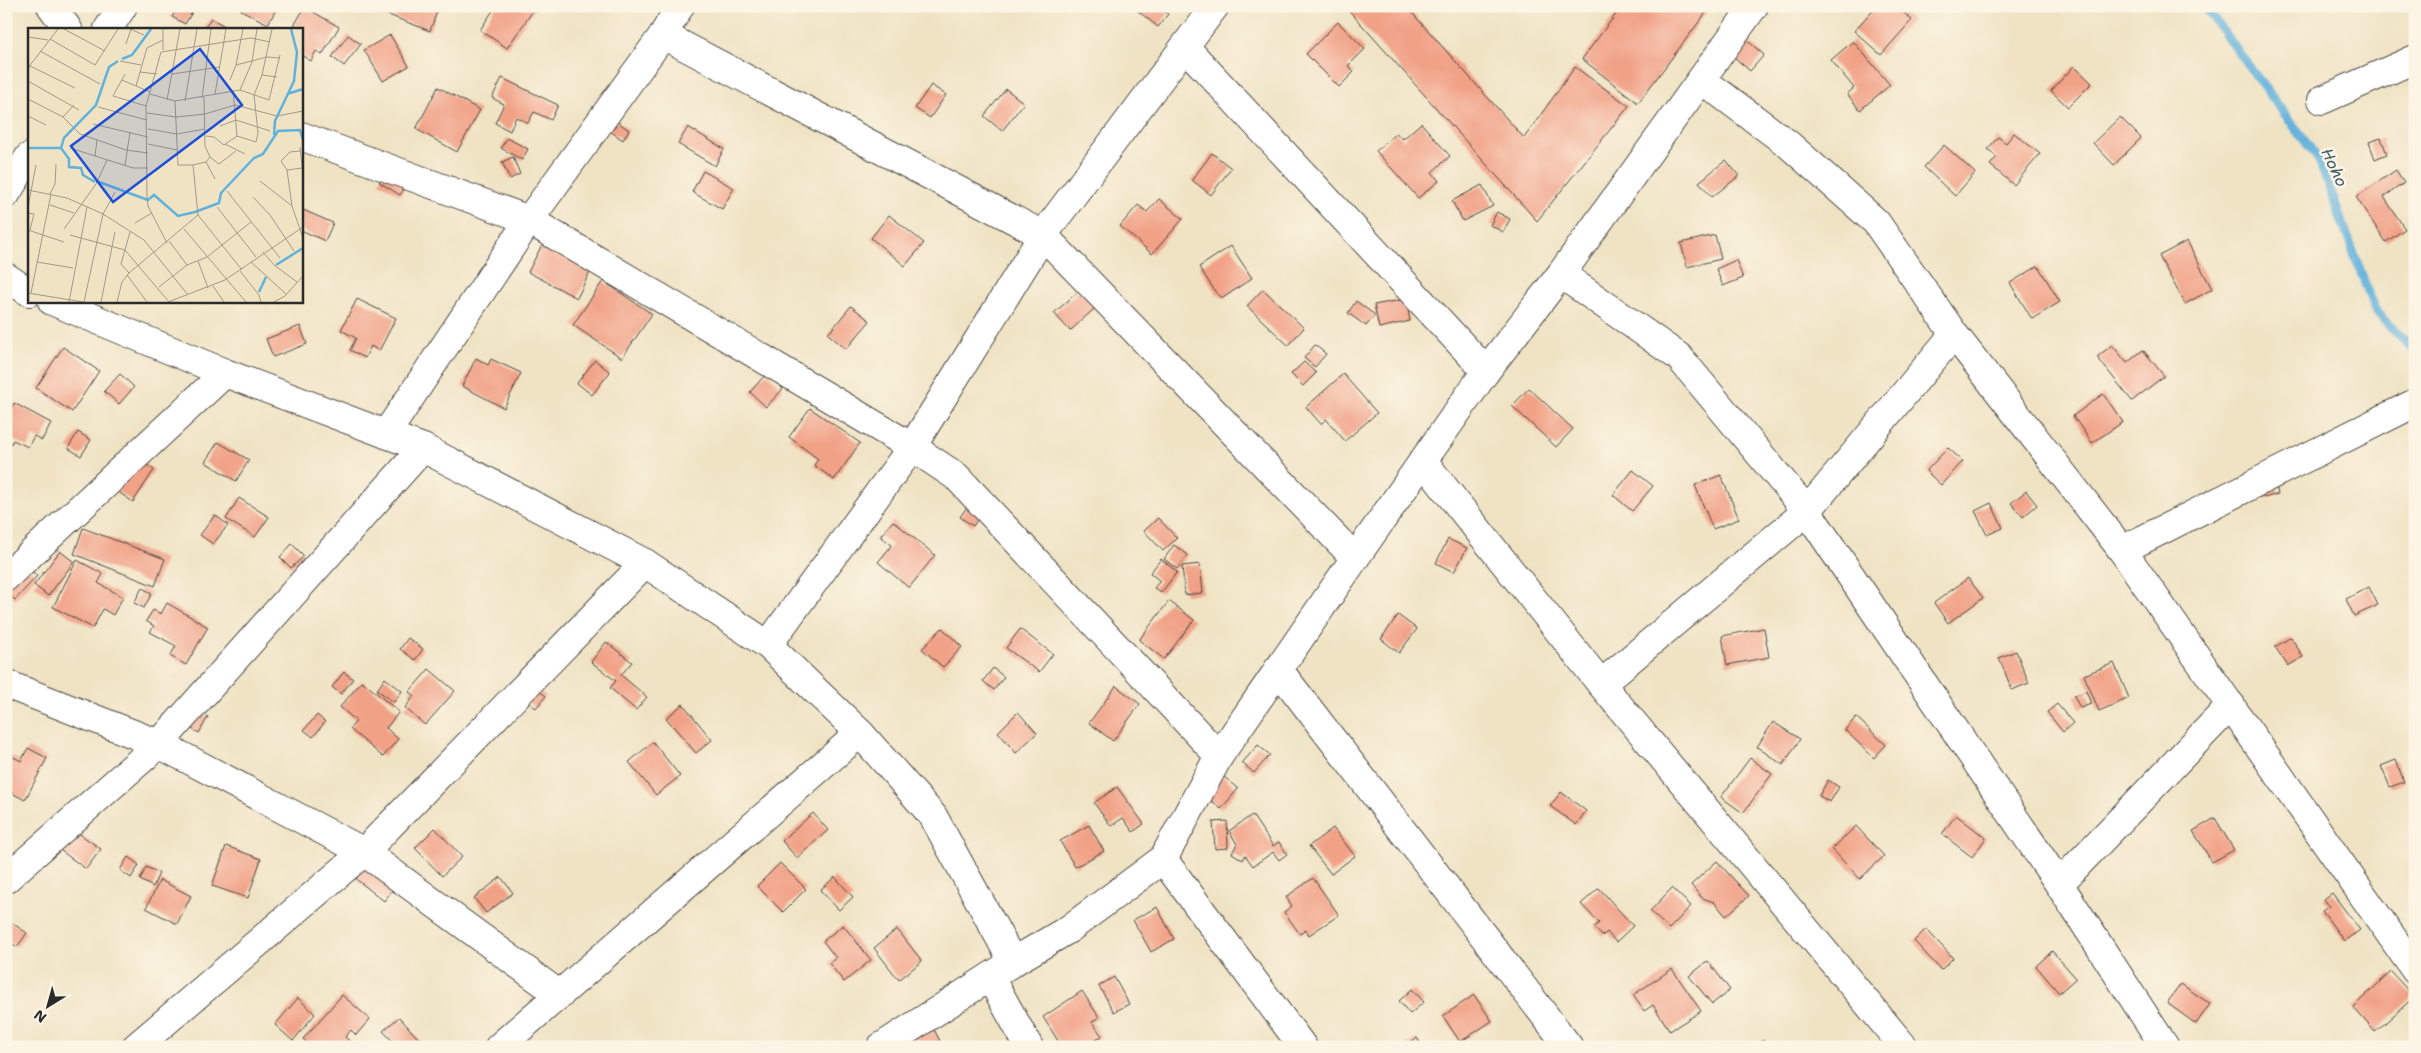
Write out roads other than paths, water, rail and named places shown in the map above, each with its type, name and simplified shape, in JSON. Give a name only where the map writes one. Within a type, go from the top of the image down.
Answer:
[{"type":"street","points":[[51,6],[67,28]]},
{"type":"street","points":[[109,28],[123,6]]},
{"type":"street","points":[[386,434],[529,220],[663,34],[680,6]]},
{"type":"street","points":[[768,645],[912,448],[1043,235],[1216,6]]},
{"type":"street","points":[[881,1047],[1013,962],[1069,929],[1163,859],[1219,756],[1355,558],[1486,371],[1561,274],[1754,6]]},
{"type":"street","points":[[663,34],[1043,235],[1355,558]]},
{"type":"street","points":[[1186,48],[1486,371]]},
{"type":"street","points":[[2322,100],[2415,59]]},
{"type":"street","points":[[1702,80],[1788,144],[1876,222],[1954,334],[2122,550],[2415,970]]},
{"type":"street","points":[[302,136],[529,220],[912,448],[957,477],[1219,756]]},
{"type":"street","points":[[6,194],[28,159]]},
{"type":"street","points":[[1561,274],[1679,357],[1807,511],[2059,884],[2165,1047]]},
{"type":"street","points":[[6,277],[28,291]]},
{"type":"street","points":[[54,302],[224,372],[423,448],[645,564],[768,645],[860,732],[933,816],[1013,962]]},
{"type":"street","points":[[1601,684],[1807,511],[1954,334]]},
{"type":"street","points":[[6,577],[224,372]]},
{"type":"street","points":[[2122,550],[2415,403]]},
{"type":"street","points":[[6,880],[159,744],[423,448]]},
{"type":"street","points":[[1423,461],[1601,684],[1904,1047]]},
{"type":"street","points":[[136,1047],[364,852],[645,564]]},
{"type":"street","points":[[1278,670],[1569,1047]]},
{"type":"street","points":[[6,684],[159,744],[364,852],[560,995]]},
{"type":"street","points":[[2059,884],[2231,705]]},
{"type":"street","points":[[499,1047],[860,732]]},
{"type":"street","points":[[1163,859],[1302,1047]]},
{"type":"street","points":[[990,977],[1029,1047]]},
{"type":"waterway","name":"Hoho","points":[[2204,6],[2319,160],[2375,310],[2415,351]]}]
